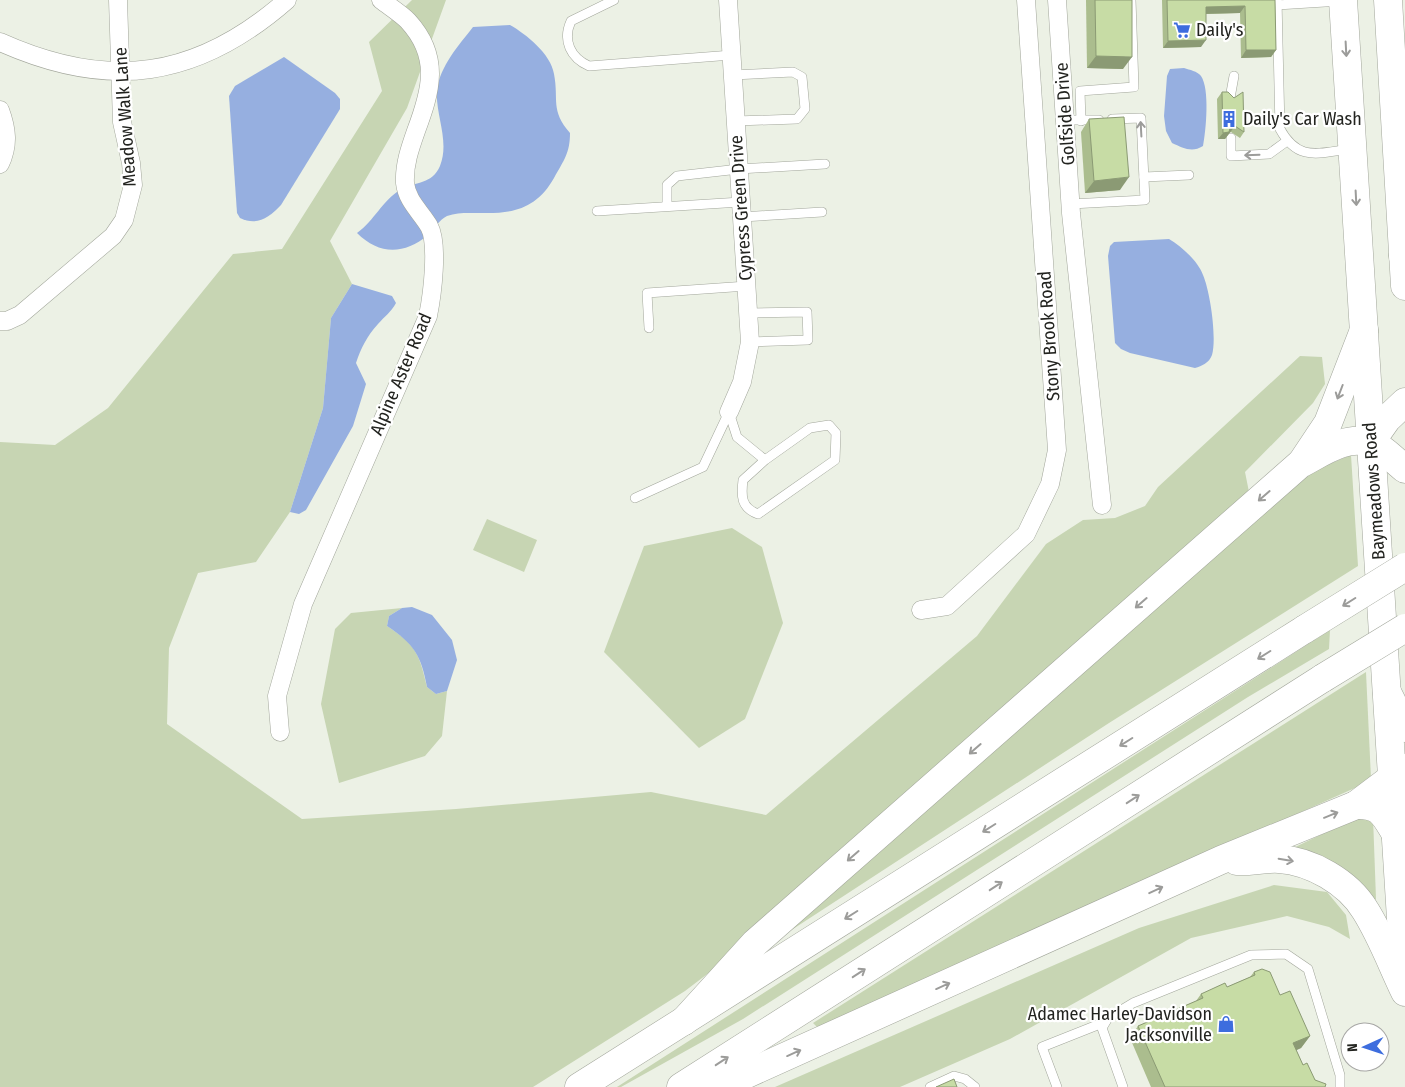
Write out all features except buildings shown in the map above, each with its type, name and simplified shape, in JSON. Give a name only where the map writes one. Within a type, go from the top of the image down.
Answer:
[{"type":"main road","points":[[1388,0],[1394,37],[1405,286]]},
{"type":"main road","name":"Baymeadows Road","points":[[1344,1],[1370,443],[1387,692],[1399,774],[1396,834],[1405,982]]},
{"type":"main road","points":[[684,1020],[755,943],[1300,464],[1328,423],[1364,330]]},
{"type":"main road","points":[[1370,443],[1388,419],[1405,402]]},
{"type":"main road","points":[[1300,464],[1342,443],[1370,443],[1405,469]]},
{"type":"main road","points":[[579,1087],[1405,567]]},
{"type":"main road","points":[[681,1087],[1405,628]]},
{"type":"main road","points":[[1387,692],[1405,728]]},
{"type":"main road","points":[[718,1087],[1220,860],[1356,805],[1399,774]]},
{"type":"main road","points":[[1356,805],[1369,805],[1382,811],[1396,834]]},
{"type":"main road","points":[[1220,860],[1252,862],[1278,859],[1292,861],[1315,868],[1335,880],[1365,909],[1405,992]]},
{"type":"street","name":"Meadow Walk Lane","points":[[0,321],[7,321],[20,316],[113,236],[124,220],[133,185],[131,163],[122,122],[118,0]]},
{"type":"street","points":[[1,46],[79,68],[120,73],[161,69],[208,53],[247,32],[286,0]]},
{"type":"street","name":"Alpine Aster Road","points":[[280,732],[277,696],[303,604],[428,316],[433,292],[433,249],[430,227],[414,207],[406,186],[404,168],[425,109],[432,75],[425,48],[408,21],[381,0]]},
{"type":"street","name":"Cypress Green Drive","points":[[728,0],[750,342],[742,382],[729,412]]},
{"type":"street","name":"Stony Brook Road","points":[[921,610],[947,606],[1026,534],[1050,484],[1057,450],[1026,0]]},
{"type":"street","name":"Golfside Drive","points":[[1057,0],[1072,91],[1074,120],[1071,204],[1102,505]]},
{"type":"street","points":[[0,110],[6,125],[7,140],[0,164]]},
{"type":"lane","points":[[614,0],[571,21],[568,29],[569,50],[579,62],[589,66],[732,55]]},
{"type":"lane","points":[[1072,91],[1134,87],[1131,0]]},
{"type":"lane","points":[[1344,1],[1277,2],[1280,129],[1286,142],[1305,154],[1352,149]]},
{"type":"lane","points":[[733,75],[793,72],[802,78],[805,109],[797,119],[736,121]]},
{"type":"lane","points":[[1230,98],[1234,76]]},
{"type":"lane","points":[[1071,204],[1145,200],[1141,118],[1074,120]]},
{"type":"lane","points":[[1231,138],[1231,156],[1269,154],[1286,142]]},
{"type":"lane","points":[[667,206],[667,185],[677,176],[739,169],[825,164]]},
{"type":"lane","points":[[1144,177],[1189,175]]},
{"type":"lane","points":[[597,211],[667,206],[822,212]]},
{"type":"lane","points":[[649,328],[647,292],[747,286]]},
{"type":"lane","points":[[749,313],[807,312],[808,340],[750,342]]},
{"type":"lane","points":[[729,412],[737,437],[765,460]]},
{"type":"lane","points":[[635,498],[703,467],[729,412]]},
{"type":"lane","points":[[829,425],[836,433],[835,460],[758,514],[748,510],[741,498],[743,480],[765,460],[810,428],[829,425]]},
{"type":"lane","points":[[1123,1087],[1102,1028],[1108,1018],[1133,1003],[1251,955],[1286,954],[1308,969],[1340,1076],[1340,1087]]},
{"type":"lane","points":[[1057,1087],[1042,1048],[1106,1022]]},
{"type":"lane","points":[[930,1087],[954,1076],[965,1079],[975,1087]]},
{"type":"green space","points":[[412,0],[446,0],[407,108],[330,241],[352,284],[331,318],[323,408],[290,512],[256,562],[198,573],[169,648],[167,724],[302,819],[456,809],[651,792],[766,815],[977,636],[1046,544],[1083,520],[1115,518],[1145,506],[1158,487],[1300,356],[1322,357],[1325,384],[1313,403],[1245,472],[1249,492],[744,946],[685,991],[533,1087],[0,1087],[0,442],[55,445],[108,408],[233,254],[282,249],[382,91],[369,42]]},
{"type":"green space","points":[[1351,455],[1358,566],[1109,723],[744,961],[1301,476]]},
{"type":"green space","points":[[487,519],[537,540],[524,572],[473,550]]},
{"type":"green space","points":[[732,528],[762,547],[783,623],[745,719],[699,748],[604,652],[644,546]]},
{"type":"green space","points":[[402,608],[389,616],[387,626],[404,639],[415,651],[427,687],[436,694],[447,691],[442,736],[425,756],[339,783],[321,704],[335,629],[351,613]]},
{"type":"green space","points":[[1330,630],[1329,649],[1248,697],[743,1019],[621,1087],[617,1087]]},
{"type":"green space","points":[[1366,672],[1371,779],[1366,783],[818,1028],[813,1023]]},
{"type":"green space","points":[[1362,815],[1373,817],[1376,899],[1370,903],[1289,850]]},
{"type":"green space","points":[[1274,885],[1327,892],[1346,915],[1350,939],[1329,927],[1287,916],[1191,938],[1010,1039],[900,1087],[775,1087],[1139,928]]},
{"type":"water","points":[[510,25],[537,45],[552,67],[557,111],[570,133],[566,156],[554,178],[540,196],[524,207],[504,212],[459,213],[447,216],[419,242],[401,249],[383,249],[365,240],[357,233],[393,195],[406,187],[428,180],[437,172],[440,166],[443,157],[443,137],[437,90],[442,73],[451,56],[473,27]]},
{"type":"water","points":[[284,57],[335,93],[340,99],[340,109],[281,205],[267,217],[257,221],[246,220],[240,218],[237,213],[229,96],[235,86]]},
{"type":"water","points":[[1184,68],[1201,76],[1206,90],[1206,121],[1203,146],[1195,149],[1184,148],[1172,143],[1166,131],[1164,116],[1167,76],[1170,69]]},
{"type":"water","points":[[1169,239],[1193,259],[1201,270],[1206,282],[1214,338],[1212,355],[1207,362],[1195,368],[1130,353],[1121,349],[1115,343],[1108,256],[1110,246],[1114,242]]},
{"type":"water","points":[[352,284],[392,296],[396,303],[374,329],[362,347],[356,363],[366,384],[353,426],[306,510],[299,514],[290,512],[323,408],[331,318]]},
{"type":"water","points":[[412,607],[432,615],[452,640],[457,660],[447,691],[436,694],[427,687],[422,666],[415,651],[404,639],[387,626],[389,616],[402,608]]},
{"type":"place","name":"Daily's","points":[[1182,30]]},
{"type":"place","name":"Daily's Car Wash","points":[[1229,119]]},
{"type":"place","name":"Adamec Harley-Davidson Jacksonville","points":[[1226,1024]]}]
